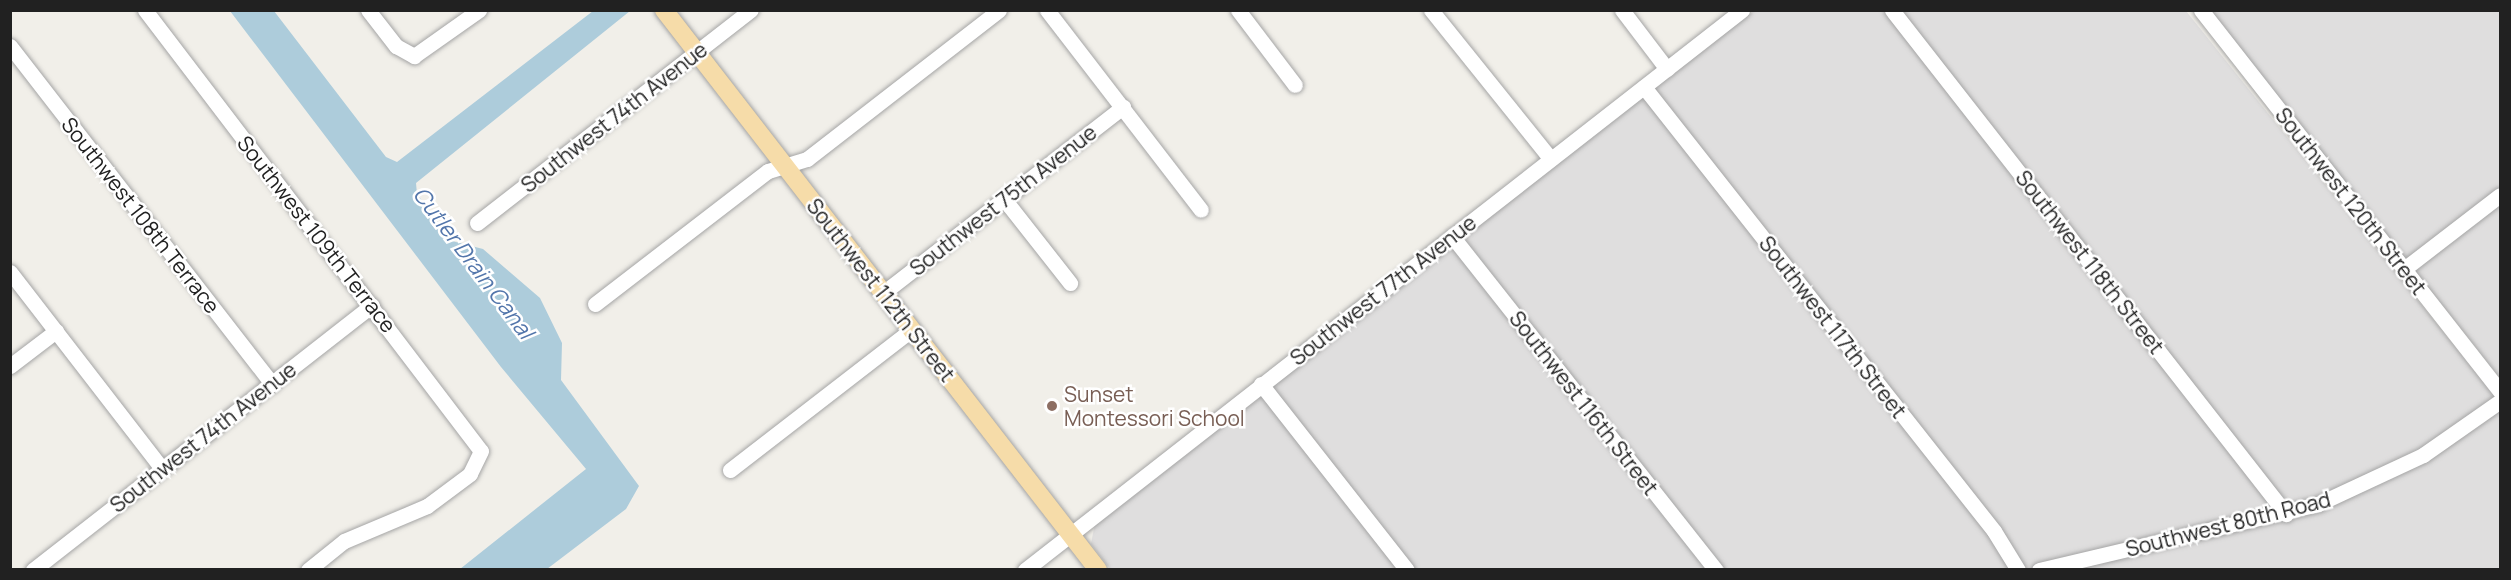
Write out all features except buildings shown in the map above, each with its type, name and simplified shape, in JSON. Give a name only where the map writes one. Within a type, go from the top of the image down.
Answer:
[{"type":"main road","name":"Southwest 112th Street","points":[[664,10],[1098,570]]},
{"type":"street","name":"Southwest 109th Terrace","points":[[145,10],[473,436],[480,461],[427,506],[344,541],[308,570]]},
{"type":"street","points":[[368,10],[408,54],[426,51],[479,10]]},
{"type":"street","name":"Southwest 74th Avenue","points":[[477,223],[752,10]]},
{"type":"street","points":[[595,304],[768,171],[807,159],[999,10]]},
{"type":"street","points":[[1047,10],[1201,210]]},
{"type":"street","points":[[1238,10],[1295,85]]},
{"type":"street","points":[[1431,10],[1551,159]]},
{"type":"street","points":[[1622,10],[1667,69]]},
{"type":"street","name":"Southwest 77th Avenue","points":[[1025,570],[1742,10]]},
{"type":"street","name":"Southwest 118th Street","points":[[1892,10],[2286,514]]},
{"type":"street","name":"Southwest 120th Street","points":[[2201,10],[2500,391]]},
{"type":"street","name":"Southwest 108th Terrace","points":[[10,46],[272,384]]},
{"type":"street","name":"Southwest 117th Street","points":[[1644,87],[1994,531],[2018,570]]},
{"type":"street","name":"Southwest 75th Avenue","points":[[883,293],[1122,107]]},
{"type":"street","points":[[2404,269],[2500,195]]},
{"type":"street","points":[[1005,199],[1070,283]]},
{"type":"street","name":"Southwest 116th Street","points":[[1452,236],[1716,570]]},
{"type":"street","points":[[10,272],[162,469]]},
{"type":"street","name":"Southwest 74th Avenue","points":[[33,570],[372,305]]},
{"type":"street","points":[[730,470],[911,330]]},
{"type":"street","points":[[10,366],[56,331]]},
{"type":"street","points":[[1261,384],[1407,570]]},
{"type":"street","name":"Southwest 80th Road","points":[[2039,570],[2286,514],[2392,472],[2500,401]]},
{"type":"shaded area","points":[[1754,11],[2186,11],[2500,403],[2500,569],[1111,570],[1091,544],[1095,523]]},
{"type":"shaded area","points":[[2209,11],[2500,11],[2500,378]]},
{"type":"water","name":"Cutler Drain Canal","points":[[230,11],[274,11],[386,157],[397,162],[593,11],[630,11],[416,183],[417,194],[452,241],[483,249],[540,298],[562,343],[561,380],[639,486],[626,509],[547,569],[460,569],[586,469],[501,367]]},
{"type":"place","name":"Sunset Montessori School","points":[[1052,406]]}]
